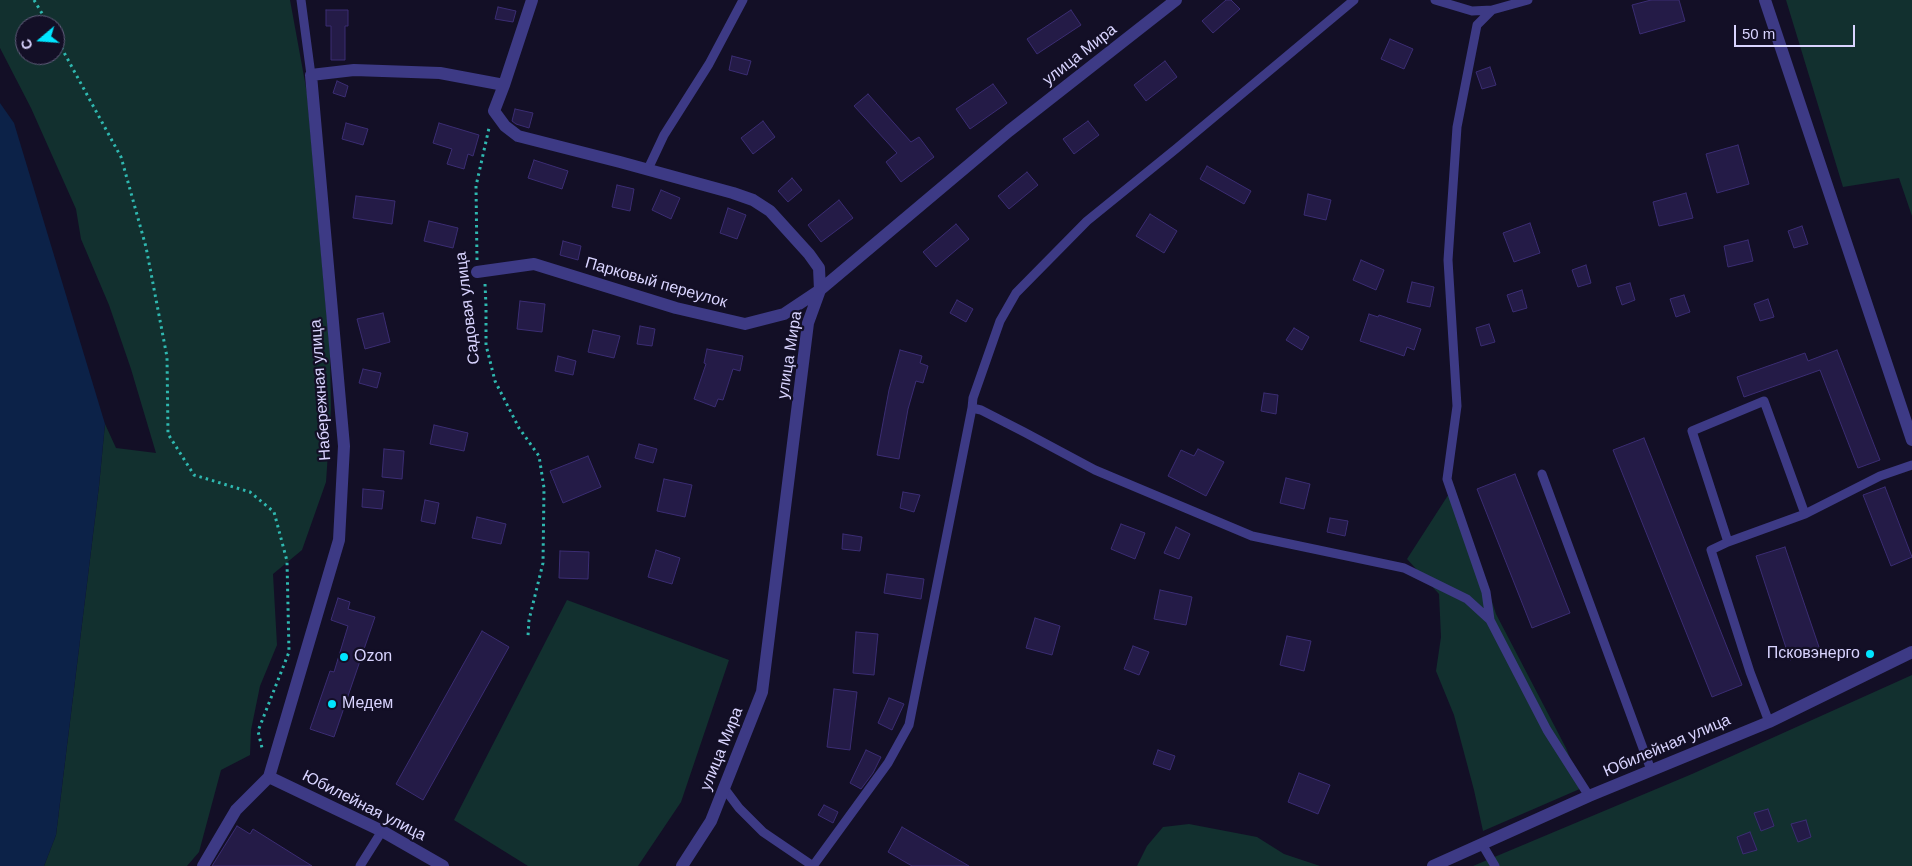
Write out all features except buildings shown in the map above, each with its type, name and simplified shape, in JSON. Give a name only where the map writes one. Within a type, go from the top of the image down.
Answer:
[{"type":"street","points":[[532,0],[494,110],[505,126],[518,136],[648,169],[753,200],[770,211],[809,254],[819,268],[820,290]]},
{"type":"street","name":"улица Мира","points":[[682,866],[711,821],[762,692],[808,322],[820,290],[1009,131],[1176,0]]},
{"type":"street","points":[[1765,0],[1912,440]]},
{"type":"street","points":[[311,75],[354,70],[440,73],[504,85]]},
{"type":"street","name":"Набережная улица","points":[[203,866],[236,810],[270,777],[339,540],[344,446],[311,75]]},
{"type":"street","name":"Парковый переулок","points":[[478,272],[534,264],[676,308],[745,324],[784,314],[820,290]]},
{"type":"street","name":"Юбилейная улица","points":[[1433,866],[1589,796],[1768,722],[1912,652]]},
{"type":"street","name":"Юбилейная улица","points":[[270,777],[382,830],[443,866]]},
{"type":"lane","name":"Набережная улица","points":[[301,0],[311,75]]},
{"type":"lane","points":[[648,169],[664,135],[709,64],[743,0]]},
{"type":"lane","points":[[724,788],[739,808],[763,832],[813,866],[888,763],[909,725],[974,398],[1000,321],[1016,293],[1087,221],[1354,0]]},
{"type":"lane","points":[[1435,0],[1472,11],[1492,10],[1528,0]]},
{"type":"lane","points":[[1492,10],[1477,25],[1457,126],[1448,260],[1457,406],[1447,479],[1486,592],[1490,620],[1547,730],[1589,796]]},
{"type":"lane","points":[[1728,542],[1692,431],[1764,401],[1805,514]]},
{"type":"lane","points":[[972,408],[982,410],[1095,470],[1252,536],[1404,568],[1467,599],[1490,620]]},
{"type":"lane","points":[[1768,722],[1711,550],[1805,514],[1880,476],[1912,465]]},
{"type":"lane","points":[[1542,474],[1651,770]]},
{"type":"lane","points":[[360,866],[382,830]]},
{"type":"lane","points":[[1482,844],[1495,866]]},
{"type":"path","points":[[34,0],[43,15]]},
{"type":"path","points":[[65,54],[121,156],[146,248],[167,357],[168,434],[194,476],[250,492],[274,512],[287,561],[289,652],[258,731],[263,750]]},
{"type":"path","name":"Садовая улица","points":[[494,110],[476,186],[478,272],[484,274],[486,345],[495,381],[519,428],[539,456],[544,488],[543,563],[529,620],[528,636]]},
{"type":"green space","points":[[0,0],[290,0],[307,93],[330,352],[331,409],[326,482],[302,550],[273,574],[277,645],[260,686],[251,730],[250,755],[221,770],[199,852],[187,866],[44,866],[56,835],[105,424],[116,448],[156,453],[131,369],[109,305],[81,239],[76,209],[31,108],[0,48]]},
{"type":"green space","points":[[1786,0],[1912,0],[1912,216],[1899,178],[1843,187]]},
{"type":"green space","points":[[1454,486],[1496,614],[1566,748],[1582,788],[1483,831],[1454,715],[1436,671],[1441,637],[1439,594],[1407,559]]},
{"type":"green space","points":[[567,600],[729,660],[681,802],[638,866],[528,866],[454,820]]},
{"type":"green space","points":[[1912,675],[1912,866],[1473,866],[1692,774]]},
{"type":"green space","points":[[1189,824],[1257,837],[1284,854],[1320,866],[1137,866],[1147,846],[1163,827]]},
{"type":"water","points":[[0,103],[14,123],[105,424],[56,835],[44,866],[0,866]]},
{"type":"place","name":"Псковэнерго","points":[[1870,654]]},
{"type":"place","name":"Ozon","points":[[344,657]]},
{"type":"place","name":"Медем","points":[[332,704]]}]
